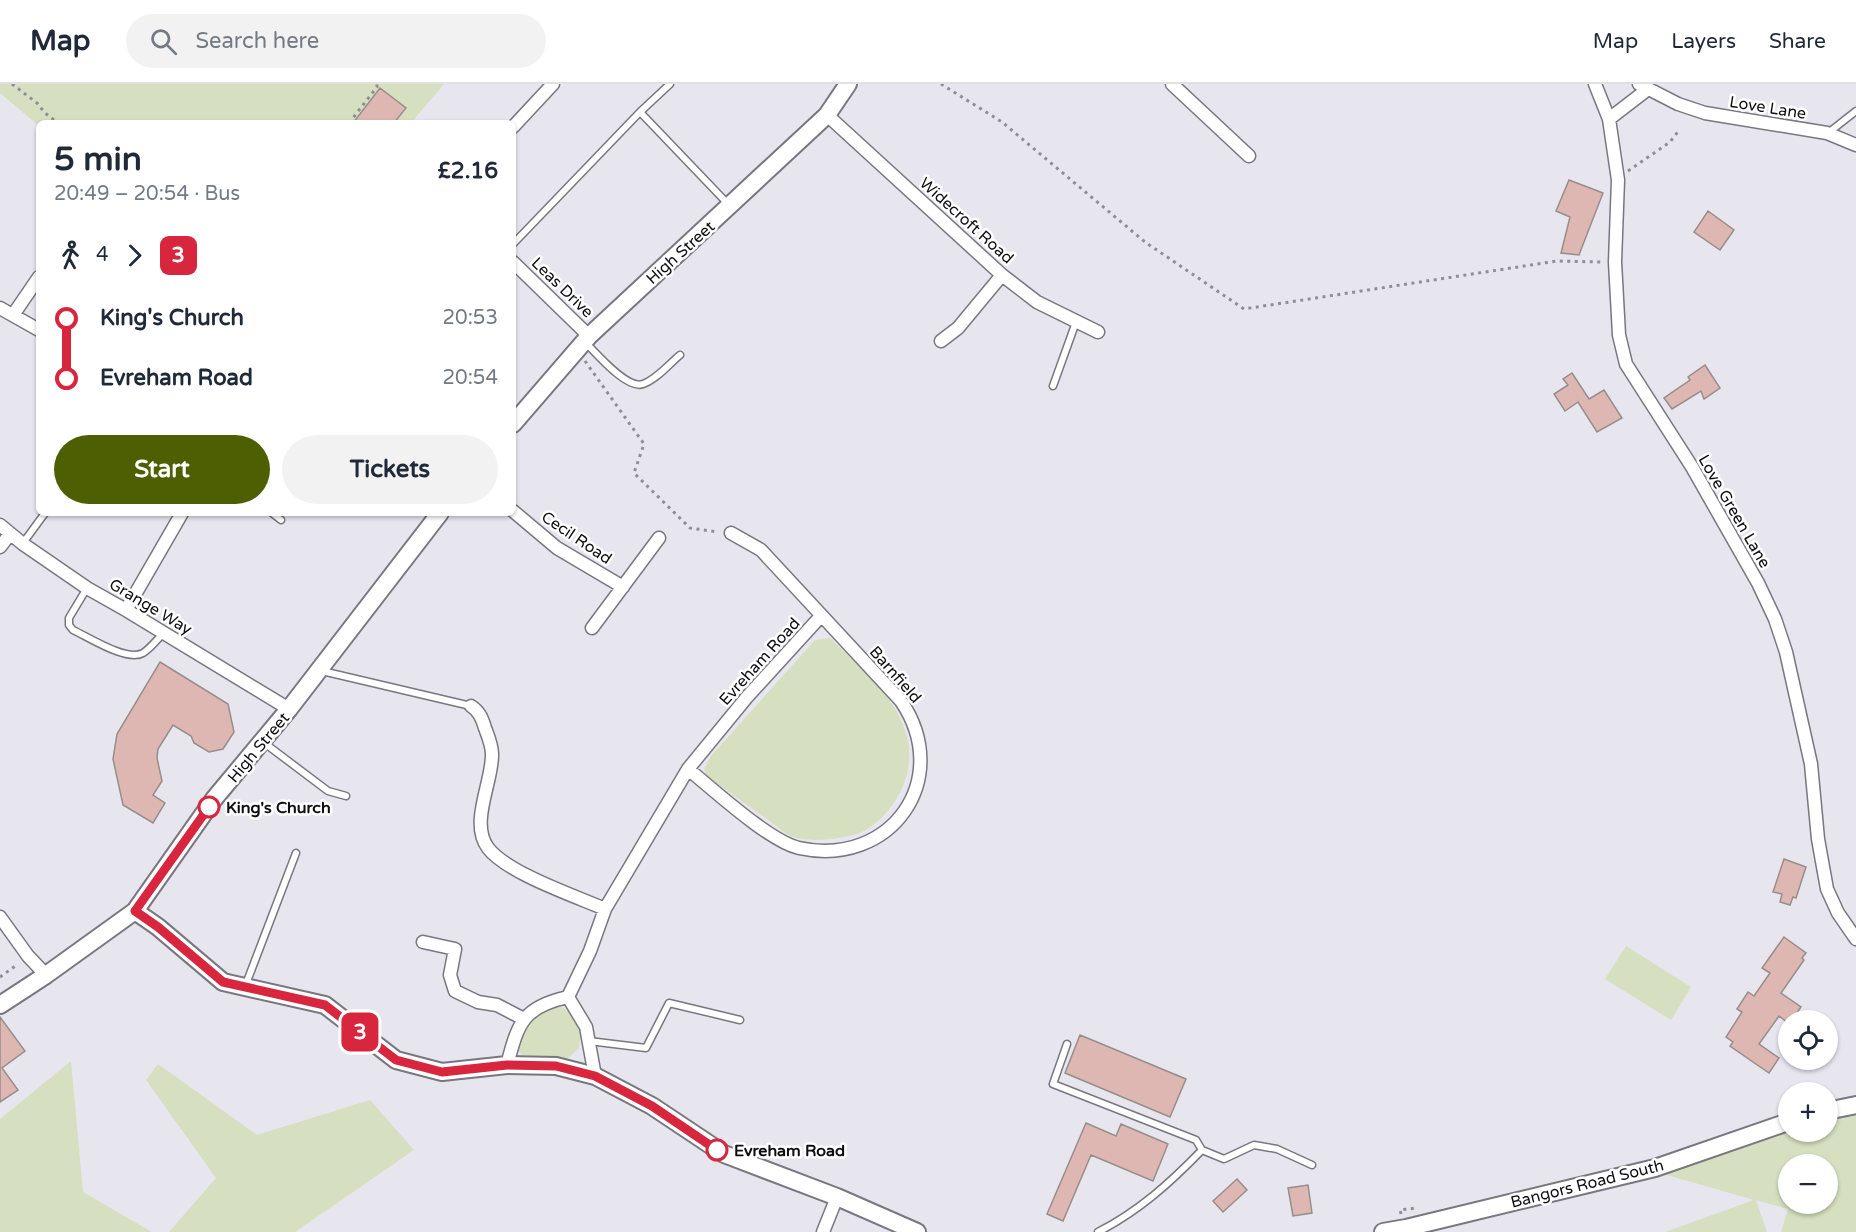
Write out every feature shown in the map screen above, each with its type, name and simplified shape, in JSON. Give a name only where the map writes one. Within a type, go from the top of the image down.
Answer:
[{"type":"street","points":[[516,124],[553,84]]},
{"type":"street","name":"High Street","points":[[516,421],[587,339],[827,116],[848,84]]},
{"type":"street","points":[[1172,84],[1249,156]]},
{"type":"street","points":[[1594,84],[1609,118],[1618,180]]},
{"type":"street","points":[[1609,118],[1643,87]]},
{"type":"street","name":"Love Lane","points":[[1643,87],[1678,104],[1705,113],[1827,133],[1856,145]]},
{"type":"street","name":"Widecroft Road","points":[[827,116],[1002,275],[1036,302],[1098,332]]},
{"type":"street","name":"Love Green Lane","points":[[1618,180],[1615,262],[1619,335],[1626,364],[1692,467],[1758,583],[1775,619],[1786,652],[1812,764],[1818,839],[1827,889],[1838,913],[1856,939]]},
{"type":"street","name":"Leas Drive","points":[[516,265],[587,339]]},
{"type":"street","points":[[941,341],[958,327],[1002,275]]},
{"type":"street","points":[[13,315],[36,281]]},
{"type":"street","points":[[0,308],[36,328]]},
{"type":"street","name":"Cecil Road","points":[[516,514],[557,548],[623,587]]},
{"type":"street","points":[[126,610],[180,516]]},
{"type":"street","name":"High Street","points":[[0,1005],[135,911],[214,799],[289,709],[438,516]]},
{"type":"street","name":"Grange Way","points":[[0,525],[23,544],[87,588],[289,709]]},
{"type":"street","name":"Barnfield","points":[[688,769],[778,839],[797,848],[840,850],[875,839],[891,828],[908,807],[921,771],[916,726],[901,701],[761,550],[731,533]]},
{"type":"street","points":[[0,547],[10,534]]},
{"type":"street","points":[[592,628],[659,538]]},
{"type":"street","name":"Evreham Road","points":[[568,997],[590,951],[605,909],[688,769],[747,697],[821,616]]},
{"type":"street","points":[[471,706],[477,709],[483,720],[492,755],[482,818],[482,833],[486,846],[495,855],[522,872],[605,909]]},
{"type":"street","points":[[135,911],[158,927],[223,982],[325,1005],[396,1060],[442,1072],[507,1065],[556,1066],[595,1076],[652,1106],[724,1154],[837,1197],[917,1232]]},
{"type":"street","points":[[0,917],[28,956],[46,975]]},
{"type":"street","points":[[423,942],[456,948],[450,975],[455,991],[478,1002],[497,1005],[524,1019]]},
{"type":"street","points":[[507,1065],[516,1030],[530,1012],[550,1001],[568,997],[586,1027],[595,1076]]},
{"type":"street","points":[[1838,1109],[1856,1105]]},
{"type":"street","name":"Bangors Road South","points":[[1383,1232],[1406,1230],[1655,1168],[1778,1125]]},
{"type":"street","points":[[824,1232],[837,1197]]},
{"type":"lane","points":[[516,241],[670,84]]},
{"type":"lane","points":[[1827,133],[1856,111]]},
{"type":"lane","points":[[640,112],[730,207]]},
{"type":"lane","points":[[1053,386],[1077,322]]},
{"type":"lane","points":[[587,339],[611,369],[632,384],[639,385],[653,378],[680,355]]},
{"type":"lane","points":[[23,544],[43,516]]},
{"type":"lane","points":[[276,516],[281,520]]},
{"type":"lane","points":[[87,588],[69,618],[69,625],[74,630],[114,650],[132,656],[142,654],[164,633]]},
{"type":"lane","points":[[319,671],[471,706]]},
{"type":"lane","points":[[262,742],[328,791],[346,796]]},
{"type":"lane","points":[[245,987],[296,853]]},
{"type":"lane","points":[[589,1041],[646,1048],[669,1003],[740,1020]]},
{"type":"lane","points":[[1067,1044],[1053,1084],[1196,1140],[1202,1150],[1224,1159],[1254,1145],[1277,1149],[1312,1165]]},
{"type":"lane","points":[[1098,1232],[1124,1219],[1170,1183],[1202,1150]]},
{"type":"path","points":[[12,84],[37,103],[54,120]]},
{"type":"path","points":[[351,120],[377,84]]},
{"type":"path","points":[[941,84],[1002,122],[1145,242],[1244,309],[1557,261],[1615,262]]},
{"type":"path","points":[[1618,180],[1642,159],[1670,142],[1680,129]]},
{"type":"path","points":[[589,365],[644,444],[634,473],[690,528],[706,531]]},
{"type":"path","points":[[0,977],[28,956]]},
{"type":"green space","points":[[0,84],[444,84],[414,120],[36,120],[36,123],[0,93]]},
{"type":"green space","points":[[830,638],[874,681],[893,705],[906,733],[909,760],[903,786],[897,798],[880,819],[869,828],[843,837],[821,840],[801,839],[782,831],[708,777],[704,769],[711,756],[815,640]]},
{"type":"green space","points":[[1626,946],[1691,987],[1671,1020],[1605,979]]},
{"type":"green space","points":[[562,1007],[572,1015],[578,1025],[579,1048],[567,1059],[522,1055],[515,1042],[517,1032],[541,1009]]},
{"type":"green space","points":[[71,1061],[83,1192],[152,1232],[0,1232],[0,1119]]},
{"type":"green space","points":[[158,1064],[257,1135],[370,1100],[414,1150],[295,1232],[169,1232],[216,1178],[146,1080]]},
{"type":"green space","points":[[1856,1112],[1856,1232],[1781,1232],[1786,1214],[1838,1214],[1838,1154],[1778,1154],[1778,1206],[1756,1200],[1767,1232],[1665,1232],[1754,1200],[1660,1173],[1778,1132],[1778,1142],[1838,1142],[1838,1116]]},
{"type":"building","points":[[380,88],[406,108],[396,120],[355,120]]},
{"type":"building","points":[[1569,180],[1603,193],[1579,255],[1561,253],[1570,217],[1556,211]]},
{"type":"building","points":[[1708,211],[1734,230],[1720,250],[1694,232]]},
{"type":"building","points":[[1705,365],[1720,388],[1704,399],[1701,391],[1672,409],[1664,398],[1690,380],[1688,377]]},
{"type":"building","points":[[1572,373],[1589,399],[1604,390],[1622,418],[1597,432],[1578,402],[1565,411],[1554,394],[1568,385],[1563,379]]},
{"type":"building","points":[[160,662],[228,704],[234,732],[223,749],[209,752],[194,743],[191,736],[173,725],[158,749],[157,758],[162,781],[153,795],[165,803],[153,823],[123,805],[113,759],[117,734]]},
{"type":"building","points":[[1784,859],[1806,867],[1796,898],[1793,897],[1790,905],[1780,902],[1782,894],[1773,892]]},
{"type":"building","points":[[1784,937],[1806,953],[1802,958],[1804,960],[1781,993],[1801,1007],[1799,1010],[1778,1010],[1778,1017],[1759,1044],[1778,1057],[1769,1073],[1730,1046],[1733,1042],[1726,1037],[1742,1012],[1737,1009],[1748,992],[1754,996],[1770,973],[1762,968]]},
{"type":"building","points":[[0,1017],[25,1051],[2,1068],[18,1090],[0,1102]]},
{"type":"building","points":[[1080,1035],[1186,1079],[1170,1117],[1065,1073]]},
{"type":"building","points":[[1086,1123],[1116,1136],[1121,1124],[1168,1144],[1153,1181],[1091,1155],[1063,1221],[1047,1214]]},
{"type":"building","points":[[1237,1179],[1247,1190],[1223,1212],[1213,1201]]},
{"type":"building","points":[[1308,1185],[1312,1213],[1293,1216],[1288,1188]]},
{"type":"bus line","name":"3","points":[[209,807],[135,911],[158,927],[223,982],[325,1005],[396,1060],[442,1072],[507,1065],[556,1066],[595,1076],[652,1106],[717,1150]]},
{"type":"place","name":"King's Church","points":[[209,807]]},
{"type":"place","name":"Evreham Road","points":[[717,1150]]}]
